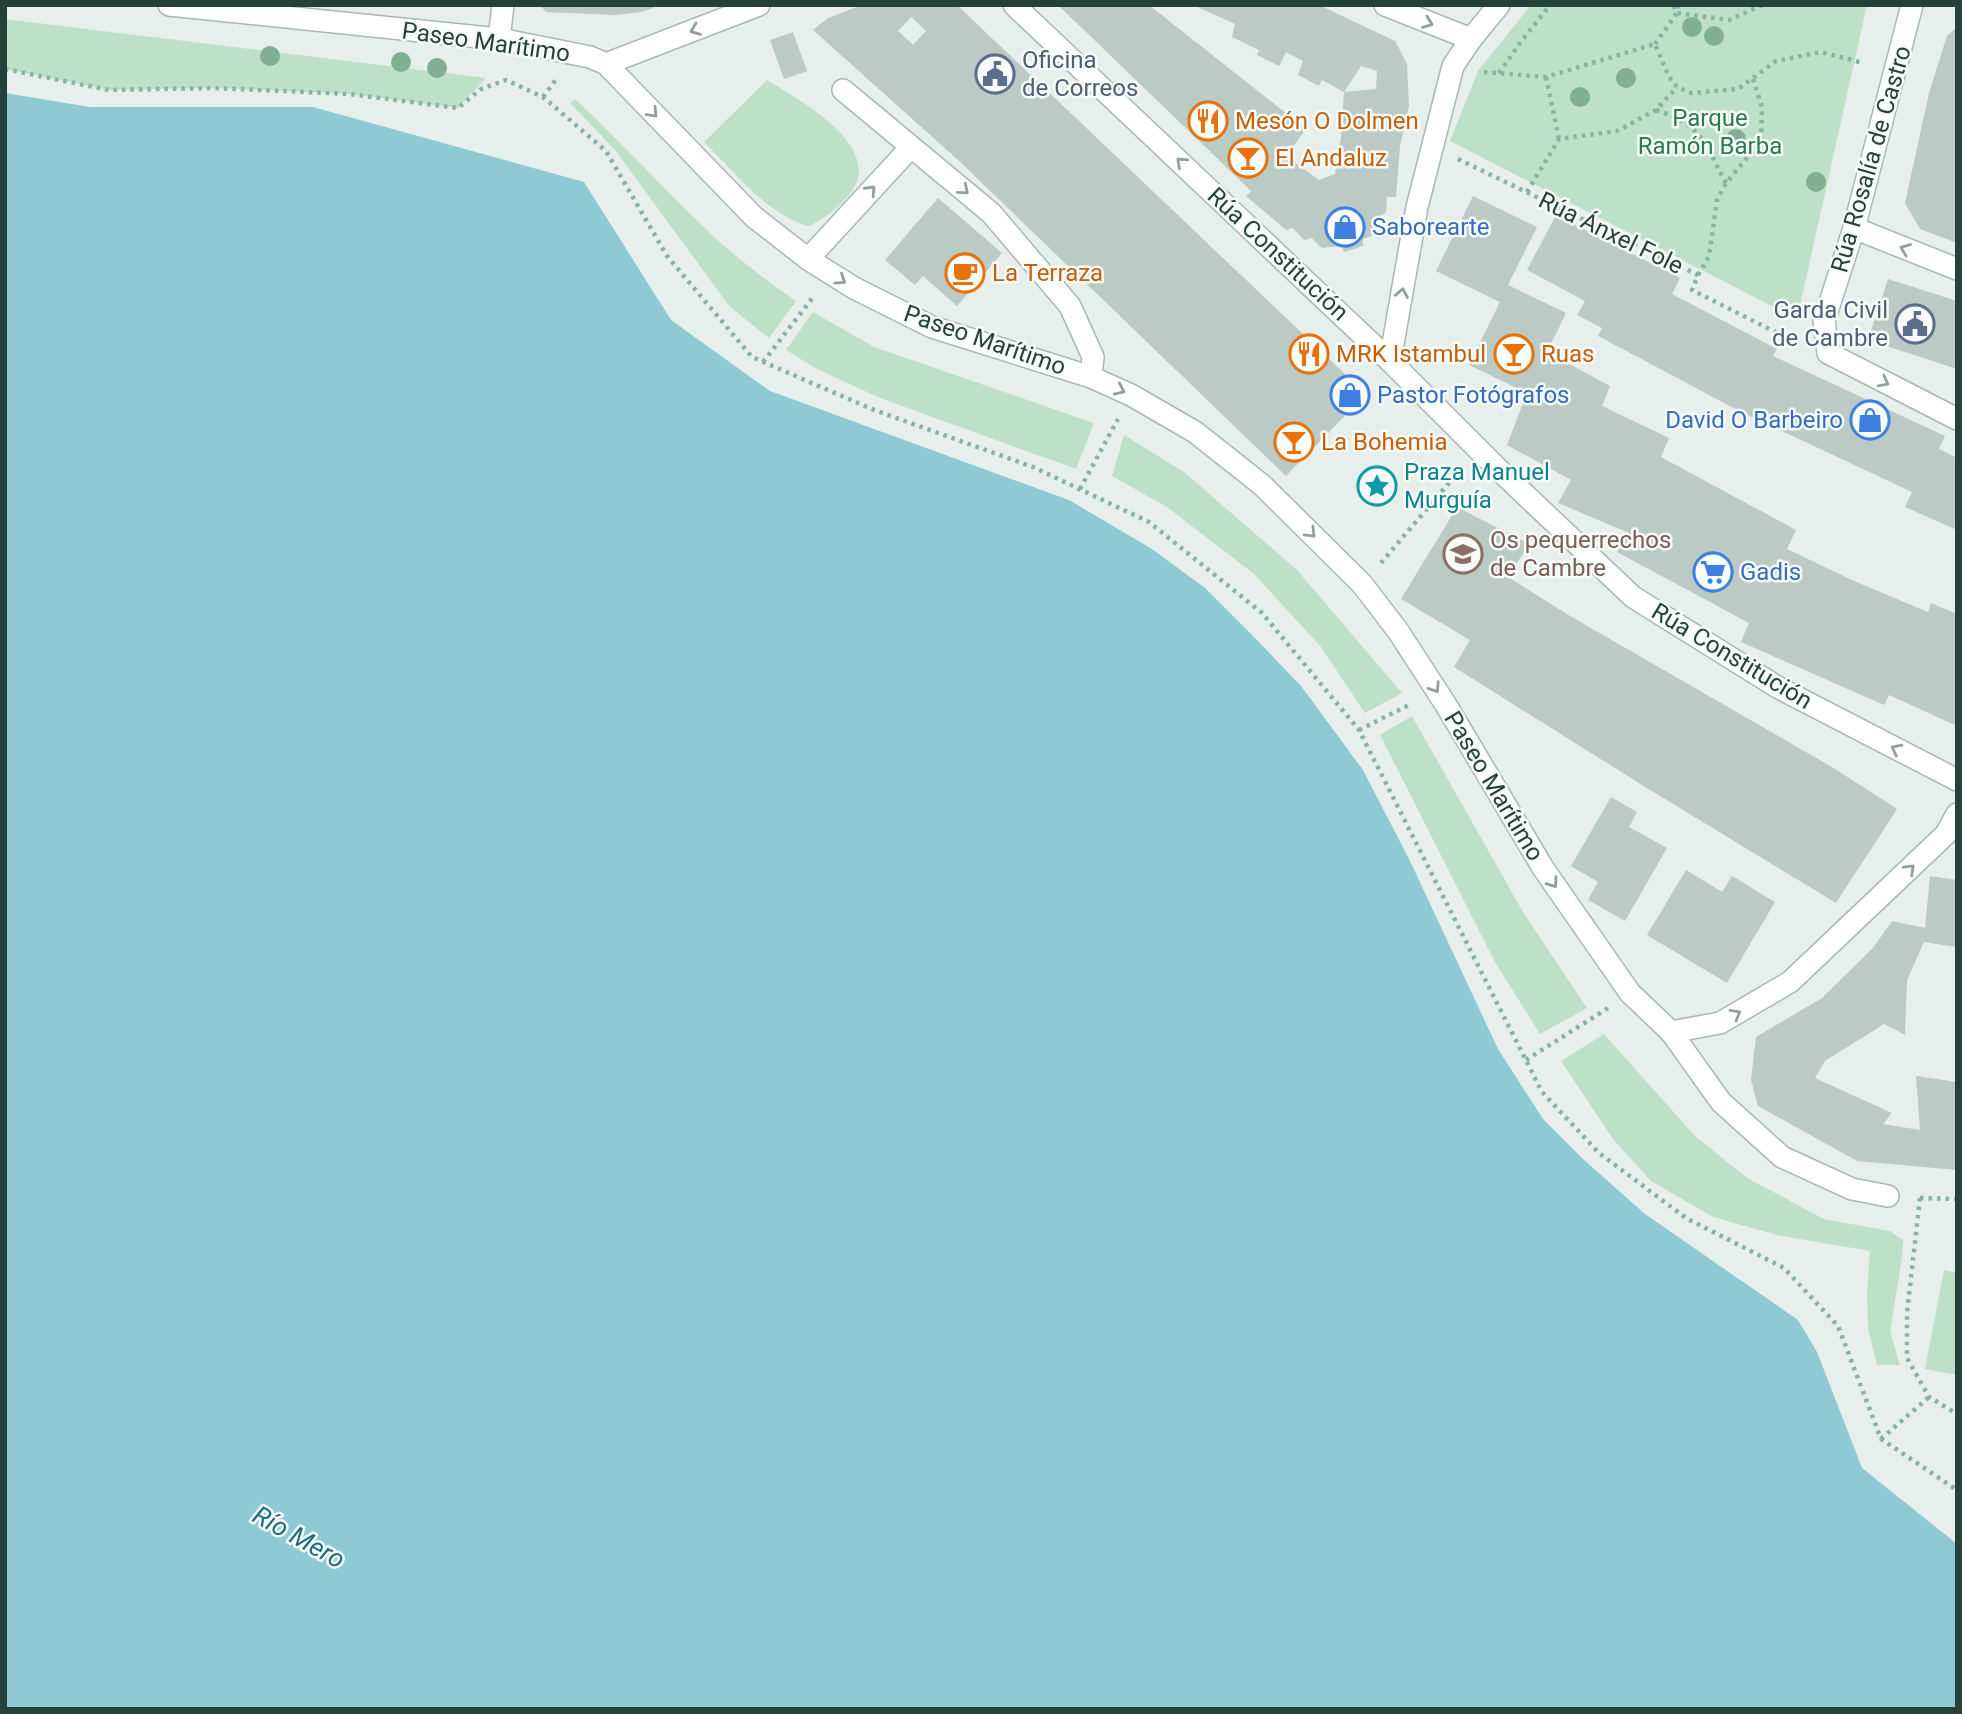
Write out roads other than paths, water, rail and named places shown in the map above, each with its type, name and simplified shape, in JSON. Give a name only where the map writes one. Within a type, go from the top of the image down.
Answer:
[{"type":"street","name":"Paseo Marítimo","points":[[169,5],[499,39],[590,57],[606,64],[754,217],[808,259],[854,288],[932,327],[1091,377],[1131,395],[1195,432],[1262,485],[1362,584],[1398,631],[1437,691],[1543,868],[1630,993],[1671,1032],[1721,1102],[1782,1157],[1852,1189],[1888,1196]]},
{"type":"street","points":[[499,39],[503,5]]},
{"type":"street","points":[[606,64],[759,5]]},
{"type":"street","name":"Rúa Constitución","points":[[1014,5],[1390,361],[1633,597],[1779,688],[1957,780]]},
{"type":"street","points":[[1385,5],[1471,39]]},
{"type":"street","points":[[1390,361],[1417,207],[1453,66],[1499,5]]},
{"type":"street","name":"Rúa Rosalía de Castro","points":[[1912,5],[1854,228],[1824,321],[1828,353],[1957,419]]},
{"type":"street","name":"Paseo Marítimo","points":[[843,90],[991,213],[1070,306],[1093,357],[1091,377]]},
{"type":"street","points":[[808,259],[911,147]]},
{"type":"street","points":[[1854,228],[1957,269]]},
{"type":"street","points":[[1671,1032],[1720,1023],[1790,982],[1946,834],[1957,814]]},
{"type":"water","name":"Río Mero","points":[[5,93],[90,107],[313,107],[584,182],[671,320],[770,391],[1069,500],[1152,549],[1205,588],[1301,686],[1363,770],[1410,861],[1498,1049],[1543,1119],[1645,1214],[1798,1320],[1817,1352],[1862,1468],[1957,1544],[1957,1709],[5,1709]]},
{"type":"place","name":"Oficina de Correos","points":[[995,74]]},
{"type":"place","name":"Mesón O Dolmen","points":[[1208,121]]},
{"type":"place","name":"El Andaluz","points":[[1248,158]]},
{"type":"place","name":"Saborearte","points":[[1345,227]]},
{"type":"place","name":"La Terraza","points":[[965,273]]},
{"type":"place","name":"Garda Civil de Cambre","points":[[1915,324]]},
{"type":"place","name":"MRK Istambul","points":[[1309,354]]},
{"type":"place","name":"Ruas","points":[[1514,354]]},
{"type":"place","name":"Pastor Fotógrafos","points":[[1350,395]]},
{"type":"place","name":"David O Barbeiro","points":[[1870,420]]},
{"type":"place","name":"La Bohemia","points":[[1294,442]]},
{"type":"place","name":"Praza Manuel Murguía","points":[[1377,486]]},
{"type":"place","name":"Os pequerrechos de Cambre","points":[[1463,554]]},
{"type":"place","name":"Gadis","points":[[1713,572]]},
{"type":"park label","name":"Parque Ramón Barba","points":[[1710,132]]}]
